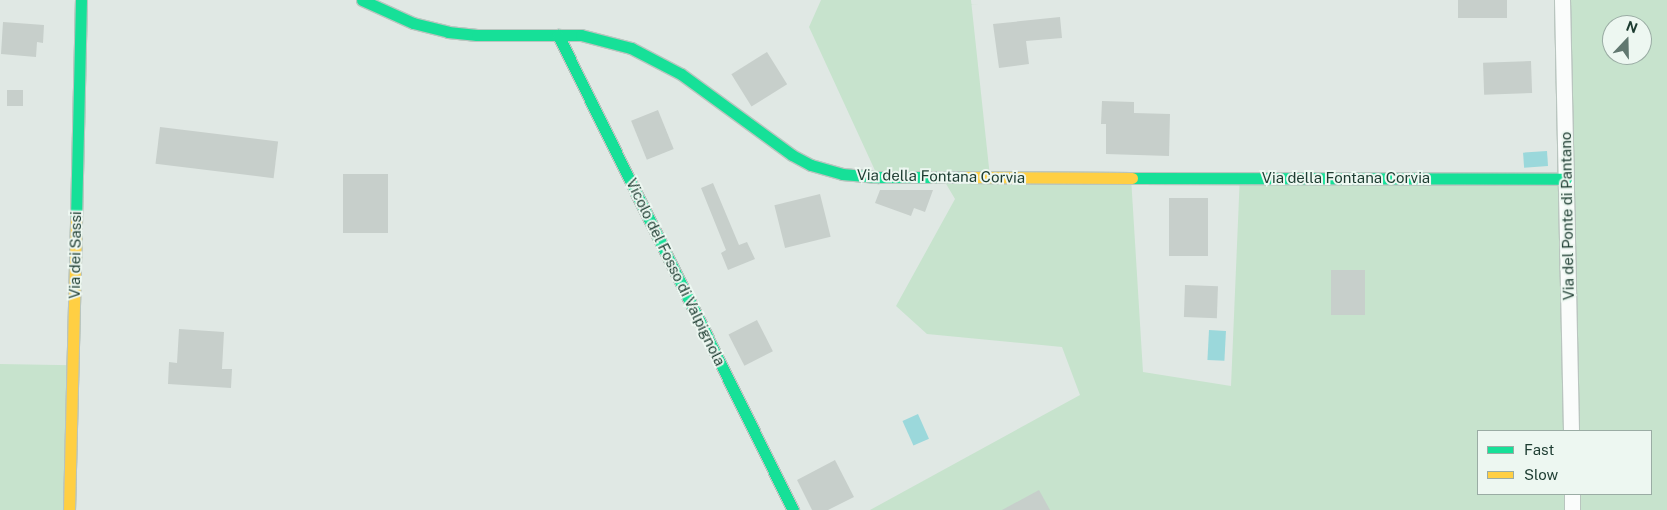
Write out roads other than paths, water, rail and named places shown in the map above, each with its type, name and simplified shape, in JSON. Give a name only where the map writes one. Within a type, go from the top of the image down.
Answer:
[{"type":"street","name":"Via dei Sassi","points":[[69,510],[81,0]]},
{"type":"street","name":"Via della Fontana Corvia","points":[[362,0],[408,20],[448,32],[478,35],[558,35],[602,39],[647,55],[682,74],[792,155],[811,165],[842,174],[896,177],[1566,179]]},
{"type":"street","name":"Via del Ponte di Pantano","points":[[1562,0],[1571,430]]},
{"type":"street","name":"Vicolo del Fosso di Valpignola","points":[[558,35],[794,510]]},
{"type":"street","points":[[1572,495],[1572,510]]},
{"type":"water","points":[[1547,151],[1548,166],[1524,168],[1523,153]]},
{"type":"water","points":[[1209,330],[1226,331],[1224,361],[1207,360]]},
{"type":"water","points":[[918,414],[929,439],[913,446],[902,421]]}]
